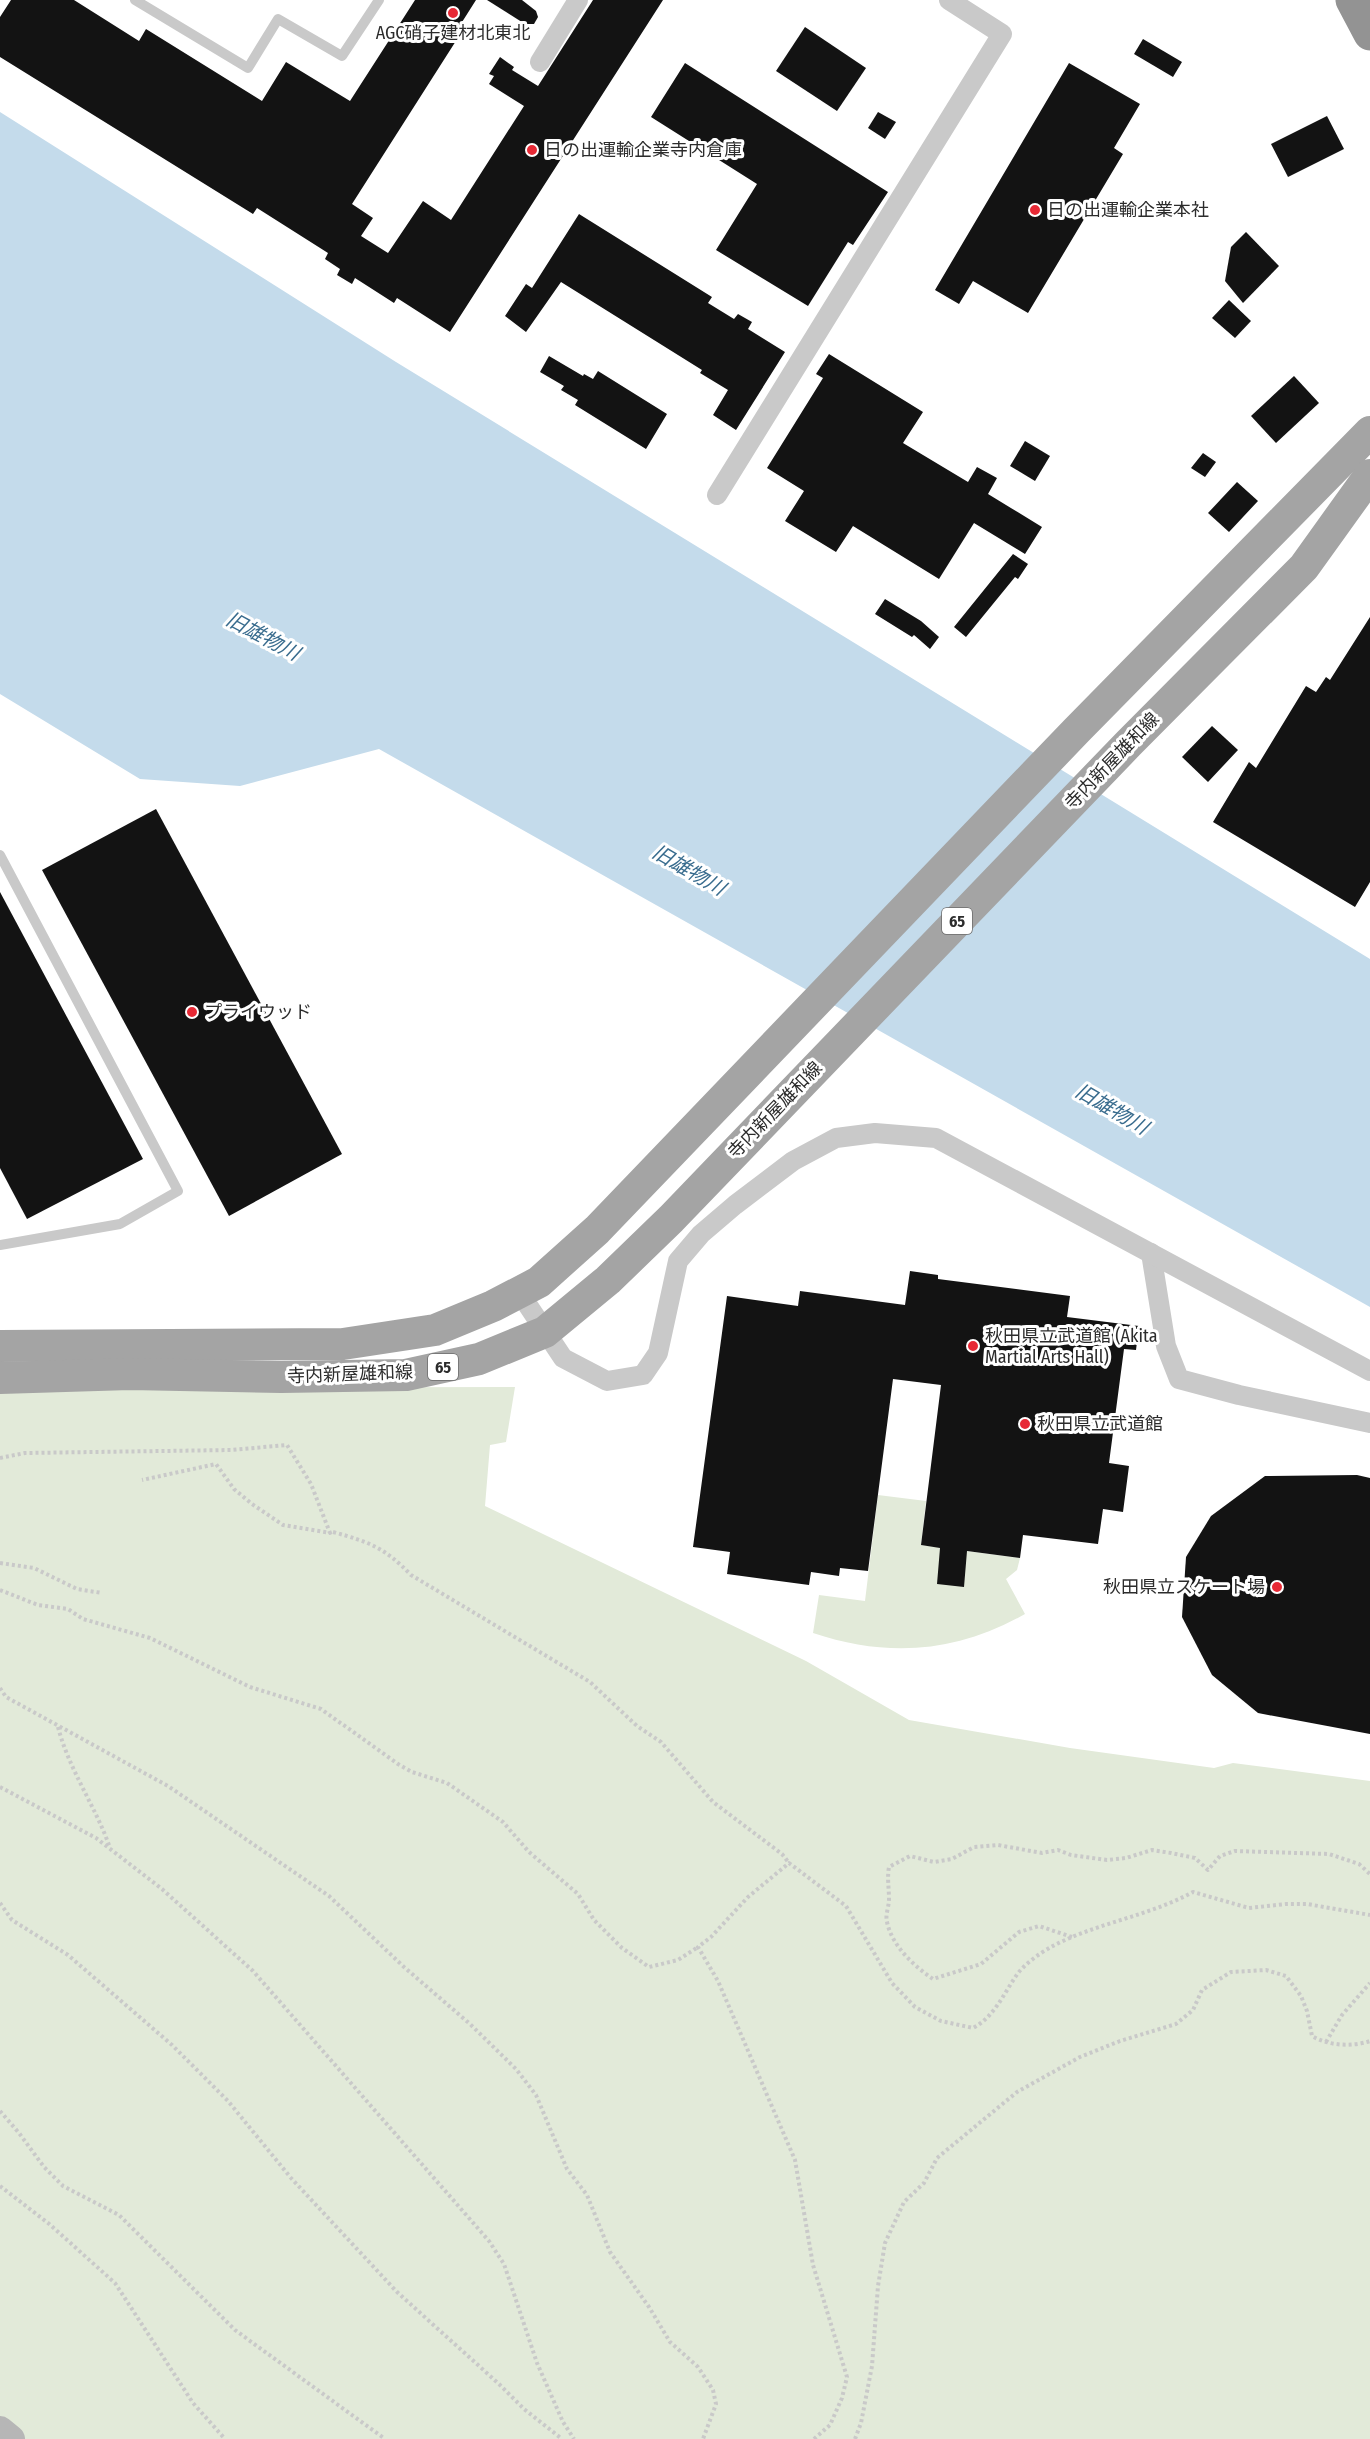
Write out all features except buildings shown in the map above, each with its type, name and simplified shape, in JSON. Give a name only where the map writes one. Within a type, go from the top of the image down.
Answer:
[{"type":"highway","points":[[1352,0],[1370,34]]},
{"type":"main road","name":"寺内新屋雄和線","points":[[0,1346],[343,1344],[435,1330],[493,1306],[539,1282],[597,1230],[1076,731],[1370,432]]},
{"type":"main road","name":"寺内新屋雄和線","points":[[0,1378],[130,1374],[281,1377],[406,1375],[479,1359],[545,1332],[608,1280],[671,1219],[1128,744],[1304,567],[1370,475]]},
{"type":"street","points":[[540,62],[578,0]]},
{"type":"street","points":[[717,495],[1002,34],[949,0]]},
{"type":"street","points":[[519,1292],[563,1358],[607,1381],[643,1375],[658,1353],[678,1261],[701,1234],[793,1161],[836,1138],[875,1133],[936,1138],[1370,1371]]},
{"type":"street","points":[[1151,1253],[1166,1346],[1179,1379],[1239,1395],[1370,1423]]},
{"type":"street","points":[[0,2430],[11,2439]]},
{"type":"lane","points":[[135,0],[248,68],[278,19],[342,56],[379,0]]},
{"type":"lane","points":[[0,855],[178,1191],[120,1224],[0,1245]]},
{"type":"path","points":[[0,1458],[25,1453],[231,1450],[287,1445],[311,1484],[330,1533],[283,1525],[234,1489],[216,1464],[142,1480]]},
{"type":"path","points":[[333,1532],[371,1543],[394,1557],[411,1575],[590,1682],[637,1726],[661,1742],[713,1802],[846,1906],[892,1983],[915,2007],[941,2021],[973,2028],[979,2025],[996,2008],[1026,1964],[1051,1947],[1169,1905],[1192,1892],[1249,1908],[1307,1904],[1370,1915]]},
{"type":"path","points":[[0,1563],[34,1568],[77,1589],[102,1593]]},
{"type":"path","points":[[0,1590],[38,1605],[68,1609],[83,1619],[150,1638],[250,1687],[321,1709],[398,1764],[412,1772],[447,1783],[503,1822],[529,1852],[578,1894],[594,1920],[615,1941],[650,1966],[678,1960],[698,1947],[711,1937],[748,1898],[789,1863]]},
{"type":"path","points":[[0,1688],[6,1697],[168,1786],[329,1896],[516,2069],[536,2096],[567,2169],[587,2195],[610,2252],[649,2307],[670,2342],[698,2367],[713,2390],[716,2404],[704,2439]]},
{"type":"path","points":[[58,1727],[63,1747],[104,1829],[111,1849]]},
{"type":"path","points":[[0,1787],[96,1838],[162,1889],[253,1971],[489,2241],[504,2264],[537,2363],[563,2422],[574,2439]]},
{"type":"path","points":[[1073,1938],[1039,1926],[1019,1932],[981,1964],[933,1979],[915,1966],[894,1938],[886,1921],[889,1901],[887,1881],[889,1867],[910,1856],[934,1862],[952,1859],[974,1847],[998,1845],[1042,1854],[1058,1850],[1071,1855],[1107,1860],[1126,1858],[1152,1850],[1161,1851],[1195,1858],[1208,1870],[1220,1856],[1235,1851],[1329,1854],[1359,1864],[1370,1874]]},
{"type":"path","points":[[0,1903],[12,1920],[68,1955],[172,2045],[228,2101],[291,2178],[397,2292],[524,2409],[562,2439]]},
{"type":"path","points":[[698,1947],[718,1982],[795,2160],[813,2265],[847,2377],[842,2398],[831,2425],[814,2439]]},
{"type":"path","points":[[855,2439],[861,2423],[872,2366],[878,2286],[885,2243],[904,2202],[924,2183],[937,2158],[1017,2092],[1080,2056],[1176,2024],[1193,2010],[1202,1990],[1231,1972],[1266,1970],[1286,1976],[1301,1996],[1307,2011],[1312,2036],[1326,2042],[1357,2045],[1370,2041]]},
{"type":"path","points":[[1326,2042],[1342,2015],[1370,1983]]},
{"type":"path","points":[[0,2111],[44,2167],[63,2186],[119,2215],[235,2330],[385,2439]]},
{"type":"path","points":[[0,2186],[48,2223],[115,2283],[193,2403],[225,2439]]},
{"type":"green space","points":[[515,1387],[506,1442],[490,1445],[485,1506],[806,1661],[909,1720],[1070,1748],[1214,1768],[1233,1763],[1370,1781],[1370,2439],[0,2439],[0,1388]]},
{"type":"green space","points":[[878,1495],[926,1501],[921,1545],[1020,1558],[1017,1570],[1006,1579],[1025,1614],[973,1637],[921,1648],[868,1646],[813,1633],[819,1595],[865,1601]]},
{"type":"water","name":"旧雄物川","points":[[0,112],[396,362],[1370,959],[1370,1307],[379,749],[240,786],[140,779],[0,694]]},
{"type":"place","name":"AGC硝子建材北東北","points":[[453,13]]},
{"type":"place","name":"日の出運輸企業寺内倉庫","points":[[532,150]]},
{"type":"place","name":"日の出運輸企業本社","points":[[1035,210]]},
{"type":"place","name":"プライウッド","points":[[192,1012]]},
{"type":"place","name":"秋田県立武道館 (Akita Martial Arts Hall)","points":[[973,1346]]},
{"type":"place","name":"秋田県立武道館","points":[[1025,1424]]},
{"type":"place","name":"秋田県立スケート場","points":[[1277,1587]]}]
